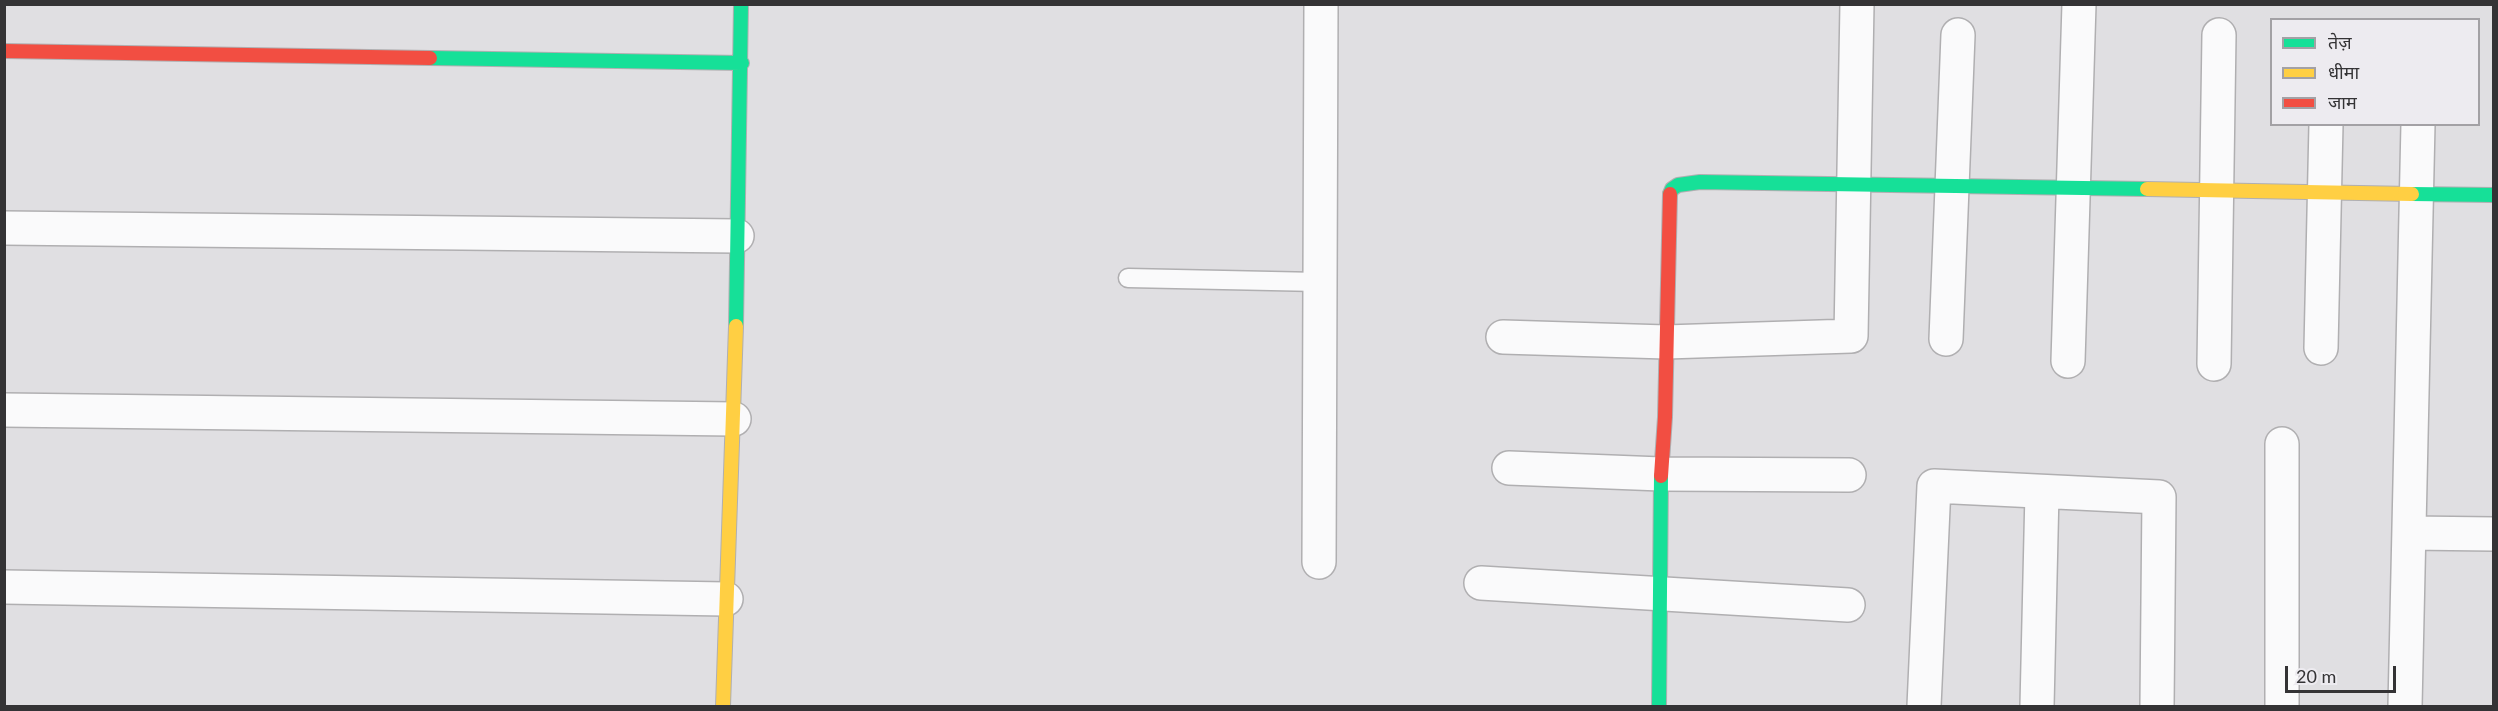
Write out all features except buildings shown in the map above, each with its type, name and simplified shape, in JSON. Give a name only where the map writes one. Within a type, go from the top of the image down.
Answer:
[{"type":"street","points":[[723,706],[734,419],[742,63],[741,4]]},
{"type":"street","points":[[1319,562],[1321,4]]},
{"type":"street","points":[[1503,338],[1666,342],[1851,336],[1857,4]]},
{"type":"street","points":[[2068,361],[2079,4]]},
{"type":"street","points":[[1946,339],[1958,35]]},
{"type":"street","points":[[2214,364],[2219,35]]},
{"type":"street","points":[[4,51],[742,63]]},
{"type":"street","points":[[2321,348],[2326,126]]},
{"type":"street","points":[[2405,706],[2418,126]]},
{"type":"street","points":[[1659,706],[1661,474],[1670,195],[1672,189],[1678,185],[1700,182],[2493,195]]},
{"type":"street","points":[[4,228],[737,236]]},
{"type":"street","points":[[4,410],[734,419]]},
{"type":"street","points":[[2282,444],[2282,706]]},
{"type":"street","points":[[1509,468],[1661,474],[1849,474]]},
{"type":"street","points":[[1924,706],[1934,486],[2159,496],[2157,706]]},
{"type":"street","points":[[2037,706],[2042,492]]},
{"type":"street","points":[[2409,533],[2493,534]]},
{"type":"street","points":[[1481,584],[1848,605]]},
{"type":"street","points":[[4,587],[726,599]]},
{"type":"lane","points":[[1128,278],[1319,282]]},
{"type":"traffic: fast","points":[[736,326],[741,4]]},
{"type":"traffic: fast","points":[[430,58],[742,63]]},
{"type":"traffic: fast","points":[[1670,194],[1672,189],[1678,185],[1700,182],[2147,189]]},
{"type":"traffic: fast","points":[[2412,194],[2494,195]]},
{"type":"traffic: fast","points":[[1659,706],[1661,476]]},
{"type":"traffic: slow","points":[[2147,189],[2412,194]]},
{"type":"traffic: slow","points":[[723,706],[736,326]]},
{"type":"traffic: jam","points":[[4,51],[430,58]]},
{"type":"traffic: jam","points":[[1661,476],[1665,417],[1670,194]]}]
